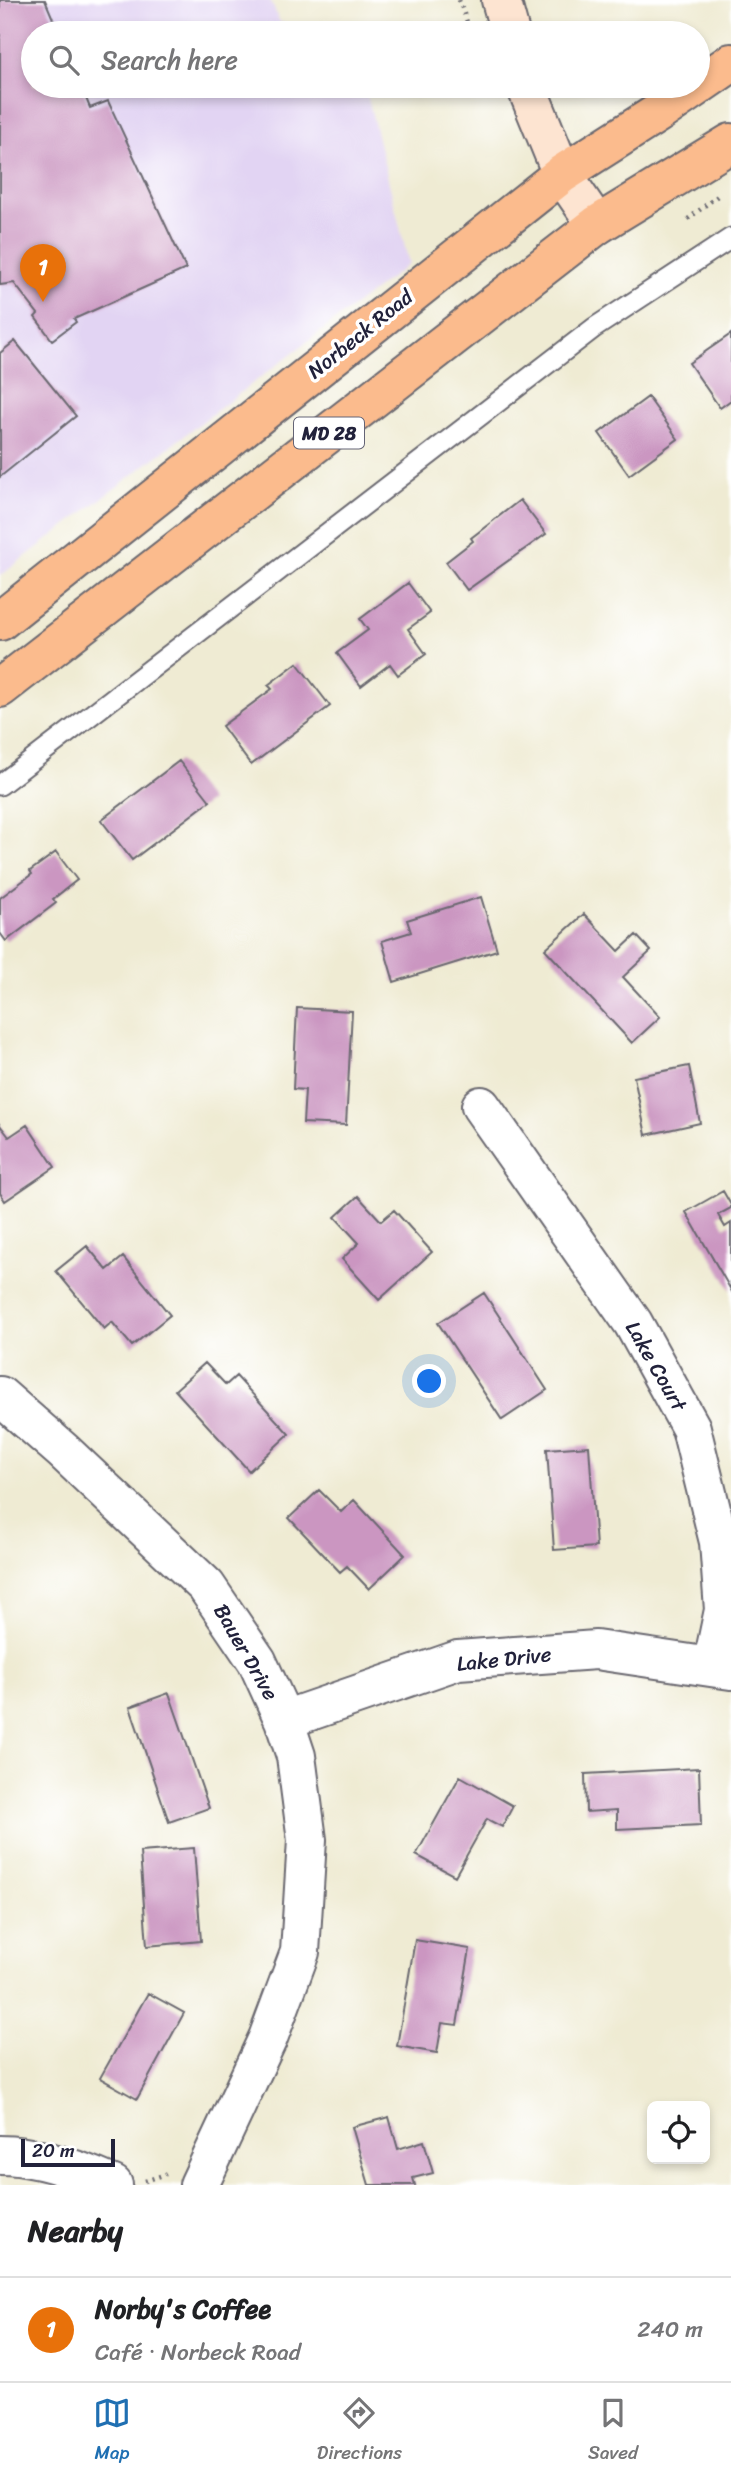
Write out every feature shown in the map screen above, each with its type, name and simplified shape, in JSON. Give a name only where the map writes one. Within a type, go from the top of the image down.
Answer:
[{"type":"main road","name":"Norbeck Road","points":[[710,77],[731,63]]},
{"type":"main road","name":"Norbeck Road","points":[[0,621],[562,174],[680,98]]},
{"type":"main road","name":"MD 28","points":[[0,688],[597,225],[731,142]]},
{"type":"street","points":[[501,0],[507,21]]},
{"type":"street","points":[[531,98],[562,174],[597,225]]},
{"type":"street","name":"Lake Court","points":[[481,1106],[633,1323],[691,1428],[719,1542],[724,1611],[722,1669]]},
{"type":"street","name":"Bauer Drive","points":[[0,1396],[63,1451],[206,1586],[257,1661],[284,1720],[296,1756],[307,1840],[300,1952],[268,2038],[185,2178]]},
{"type":"street","name":"Lake Drive","points":[[284,1720],[458,1660],[596,1650],[722,1669]]},
{"type":"street","points":[[0,2155],[15,2155],[87,2173],[113,2185]]},
{"type":"lane","points":[[0,785],[594,328],[731,239]]},
{"type":"path","points":[[459,0],[467,21]]},
{"type":"path","points":[[688,219],[723,191]]},
{"type":"path","points":[[144,2185],[146,2179],[185,2178]]},
{"type":"shaded area","points":[[0,0],[270,0],[280,21],[21,21],[21,98],[368,98],[409,264],[0,576]]},
{"type":"building","points":[[0,0],[45,0],[54,21],[21,21],[21,98],[86,98],[90,108],[108,101],[186,269],[74,319],[76,322],[52,340],[35,317],[38,314],[14,283],[0,285]]},
{"type":"building","points":[[731,334],[731,400],[720,408],[689,363]]},
{"type":"building","points":[[15,341],[76,416],[0,477],[0,353]]},
{"type":"building","points":[[648,397],[678,439],[629,475],[599,433]]},
{"type":"building","points":[[520,500],[546,534],[467,590],[446,562],[473,541],[471,538]]},
{"type":"building","points":[[408,583],[430,613],[408,629],[426,654],[398,675],[390,664],[361,686],[337,653],[368,630],[360,619]]},
{"type":"building","points":[[297,663],[330,706],[251,765],[222,726],[272,689],[268,685]]},
{"type":"building","points":[[179,761],[210,801],[132,860],[101,820]]},
{"type":"building","points":[[56,852],[77,880],[53,899],[56,903],[6,941],[0,933],[0,898]]},
{"type":"building","points":[[481,897],[497,950],[394,982],[382,941],[411,932],[407,920]]},
{"type":"building","points":[[584,914],[619,951],[636,935],[651,951],[623,977],[660,1017],[632,1043],[545,949]]},
{"type":"building","points":[[297,1008],[352,1011],[346,1125],[303,1123],[305,1090],[293,1089]]},
{"type":"building","points":[[689,1066],[700,1123],[646,1135],[634,1077]]},
{"type":"building","points":[[0,1125],[9,1137],[27,1125],[55,1167],[5,1201],[0,1193]]},
{"type":"building","points":[[723,1191],[731,1208],[718,1215],[725,1227],[731,1223],[731,1290],[686,1212]]},
{"type":"building","points":[[358,1196],[381,1221],[394,1210],[432,1252],[379,1300],[342,1259],[359,1243],[335,1217]]},
{"type":"building","points":[[87,1246],[107,1270],[123,1257],[170,1315],[132,1346],[112,1322],[104,1329],[56,1271]]},
{"type":"building","points":[[484,1293],[547,1390],[502,1420],[438,1323]]},
{"type":"building","points":[[205,1363],[226,1385],[236,1376],[289,1434],[249,1471],[175,1390]]},
{"type":"building","points":[[589,1446],[596,1547],[554,1550],[547,1449]]},
{"type":"building","points":[[319,1490],[341,1512],[354,1500],[405,1555],[369,1589],[347,1566],[340,1572],[289,1518]]},
{"type":"building","points":[[169,1693],[209,1808],[169,1822],[130,1707]]},
{"type":"building","points":[[699,1768],[701,1825],[617,1829],[617,1810],[586,1812],[585,1774]]},
{"type":"building","points":[[460,1776],[513,1806],[502,1827],[487,1819],[455,1876],[416,1855]]},
{"type":"building","points":[[194,1848],[201,1941],[147,1946],[140,1852]]},
{"type":"building","points":[[415,1940],[470,1949],[457,2025],[442,2023],[437,2053],[397,2046]]},
{"type":"building","points":[[148,1993],[184,2013],[137,2099],[100,2078]]},
{"type":"building","points":[[389,2117],[398,2149],[424,2141],[433,2173],[413,2178],[415,2185],[369,2185],[352,2127]]},
{"type":"place","name":"Norby's Coffee","points":[[43,302]]}]
